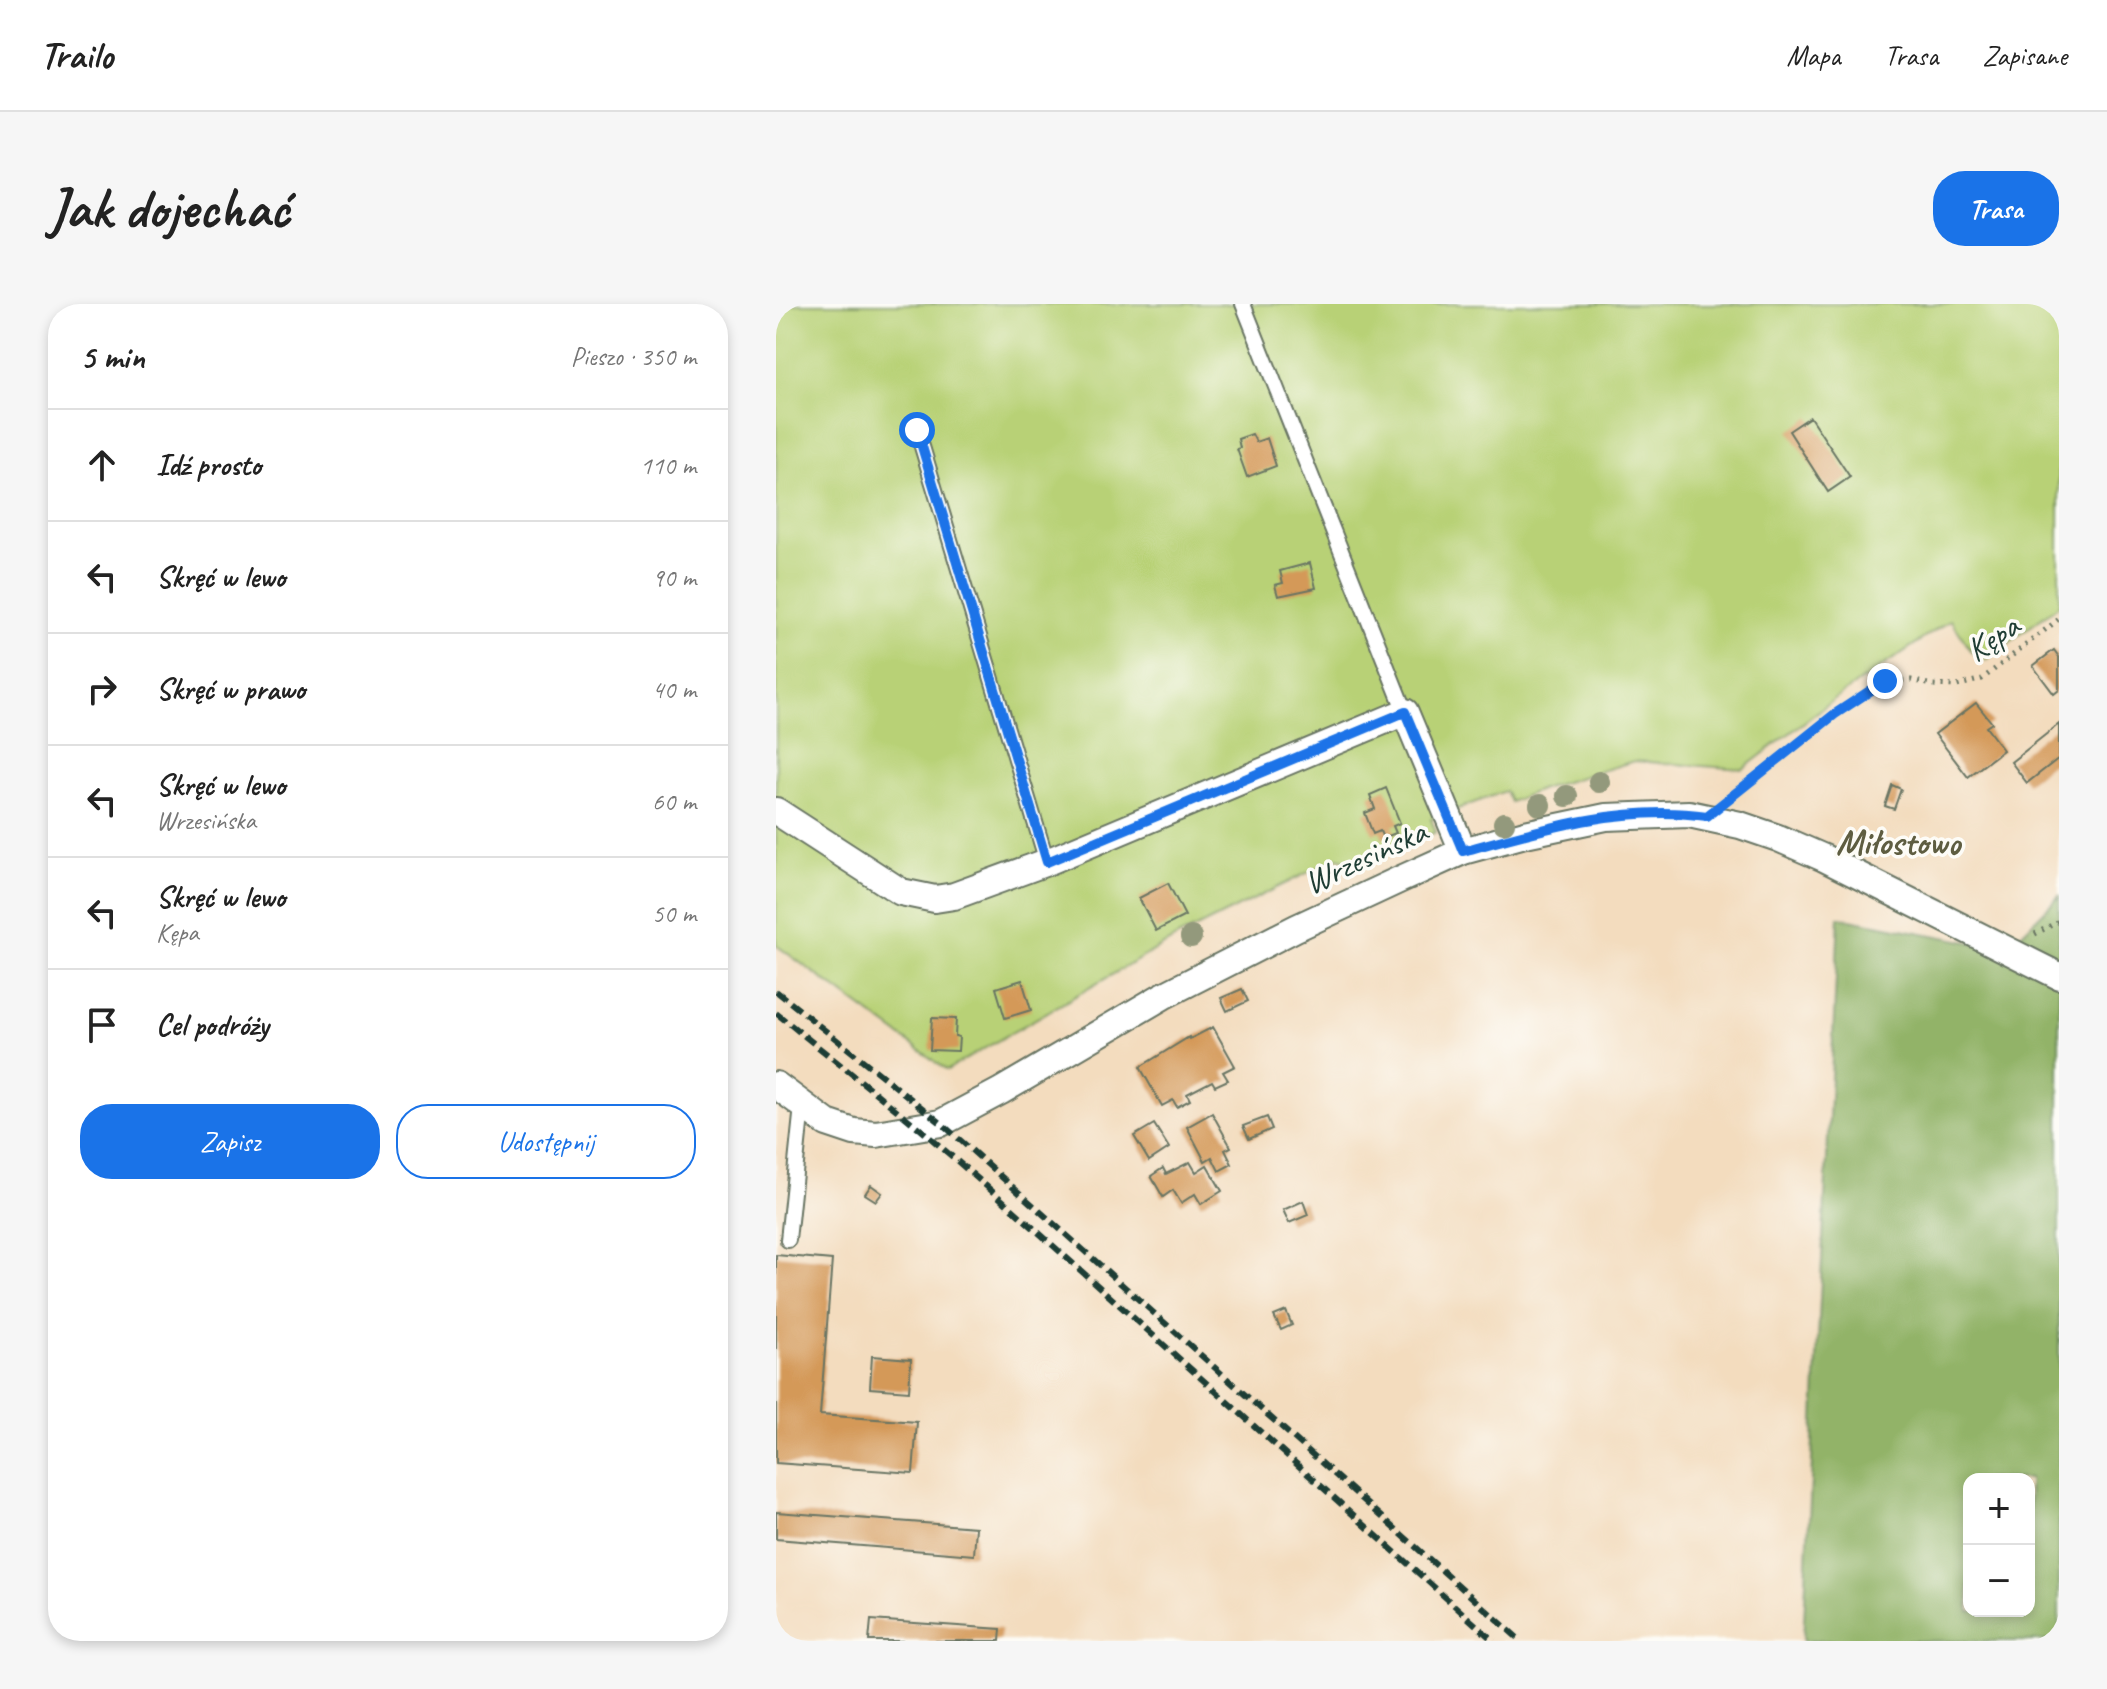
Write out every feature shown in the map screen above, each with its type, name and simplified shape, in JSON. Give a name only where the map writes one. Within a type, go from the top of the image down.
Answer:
[{"type":"street","points":[[776,811],[882,881],[917,897],[935,899],[954,896],[1047,862],[1405,712],[1463,851]]},
{"type":"street","name":"Wrzesińska","points":[[776,1085],[827,1123],[854,1132],[876,1134],[919,1128],[950,1119],[1163,996],[1296,928],[1463,851],[1606,817],[1651,813],[1707,816],[1778,838],[2059,976]]},
{"type":"lane","points":[[1243,304],[1405,712]]},
{"type":"lane","points":[[917,430],[1047,862]]},
{"type":"lane","points":[[788,1240],[802,1106]]},
{"type":"path","name":"Kępa","points":[[1707,816],[1835,714],[1885,681],[1911,680],[1957,686],[1982,679],[2059,619]]},
{"type":"green space","points":[[776,304],[2059,304],[2059,605],[1986,660],[1972,652],[1951,620],[1837,697],[1743,769],[1634,761],[1510,802],[1505,791],[1431,819],[1436,832],[1364,865],[1337,858],[1176,938],[947,1070],[776,945]]},
{"type":"green space","points":[[2059,896],[2059,1641],[1803,1641],[1839,917],[2006,949]]},
{"type":"building","points":[[1810,417],[1850,477],[1828,492],[1789,431]]},
{"type":"building","points":[[1252,434],[1256,442],[1267,438],[1276,466],[1247,477],[1237,449],[1240,448],[1238,439]]},
{"type":"building","points":[[1310,563],[1316,588],[1278,596],[1275,585],[1283,583],[1280,571]]},
{"type":"building","points":[[2054,650],[2059,657],[2059,690],[2054,694],[2033,666]]},
{"type":"building","points":[[1976,703],[1992,723],[1986,727],[2003,750],[1968,777],[1935,734]]},
{"type":"building","points":[[2059,724],[2059,758],[2027,783],[2011,762]]},
{"type":"building","points":[[1892,785],[1901,789],[1894,809],[1885,806]]},
{"type":"building","points":[[1386,788],[1400,823],[1393,826],[1396,833],[1383,838],[1380,831],[1373,834],[1365,813],[1375,809],[1370,795]]},
{"type":"building","points":[[1168,883],[1185,916],[1156,931],[1139,898]]},
{"type":"building","points":[[1022,980],[1031,1010],[1005,1018],[996,988]]},
{"type":"building","points":[[1242,989],[1248,1001],[1227,1011],[1221,998]]},
{"type":"building","points":[[932,1018],[956,1019],[958,1051],[930,1050]]},
{"type":"building","points":[[1213,1027],[1235,1066],[1223,1072],[1228,1080],[1215,1086],[1212,1081],[1187,1094],[1190,1100],[1177,1107],[1173,1100],[1162,1106],[1140,1067],[1189,1037]]},
{"type":"building","points":[[1212,1113],[1231,1147],[1225,1150],[1232,1164],[1219,1171],[1212,1157],[1205,1161],[1187,1127]]},
{"type":"building","points":[[1267,1117],[1272,1129],[1249,1139],[1243,1126]]},
{"type":"building","points":[[1154,1124],[1169,1148],[1149,1161],[1134,1136]]},
{"type":"building","points":[[1190,1162],[1196,1172],[1207,1165],[1222,1191],[1201,1204],[1195,1194],[1181,1203],[1173,1190],[1163,1197],[1151,1176],[1163,1168],[1166,1174]]},
{"type":"building","points":[[871,1185],[882,1193],[876,1201],[865,1194]]},
{"type":"building","points":[[1303,1201],[1308,1215],[1289,1223],[1283,1210]]},
{"type":"building","points":[[776,1255],[832,1260],[820,1415],[917,1422],[913,1473],[776,1463]]},
{"type":"building","points":[[1286,1311],[1292,1325],[1281,1330],[1274,1316]]},
{"type":"building","points":[[872,1356],[911,1359],[909,1391],[870,1388]]},
{"type":"building","points":[[776,1512],[976,1527],[974,1555],[776,1539]]},
{"type":"building","points":[[871,1620],[1001,1629],[1000,1641],[869,1641]]},
{"type":"railway","points":[[776,991],[941,1123],[1521,1641]]},
{"type":"railway","points":[[776,1013],[1000,1198],[1494,1641]]},
{"type":"district","name":"Miłostowo","points":[[1898,841]]},
{"type":"route","points":[[917,430],[1047,862],[1405,712],[1463,851],[1606,817],[1651,813],[1707,816],[1835,714],[1885,681]]}]
